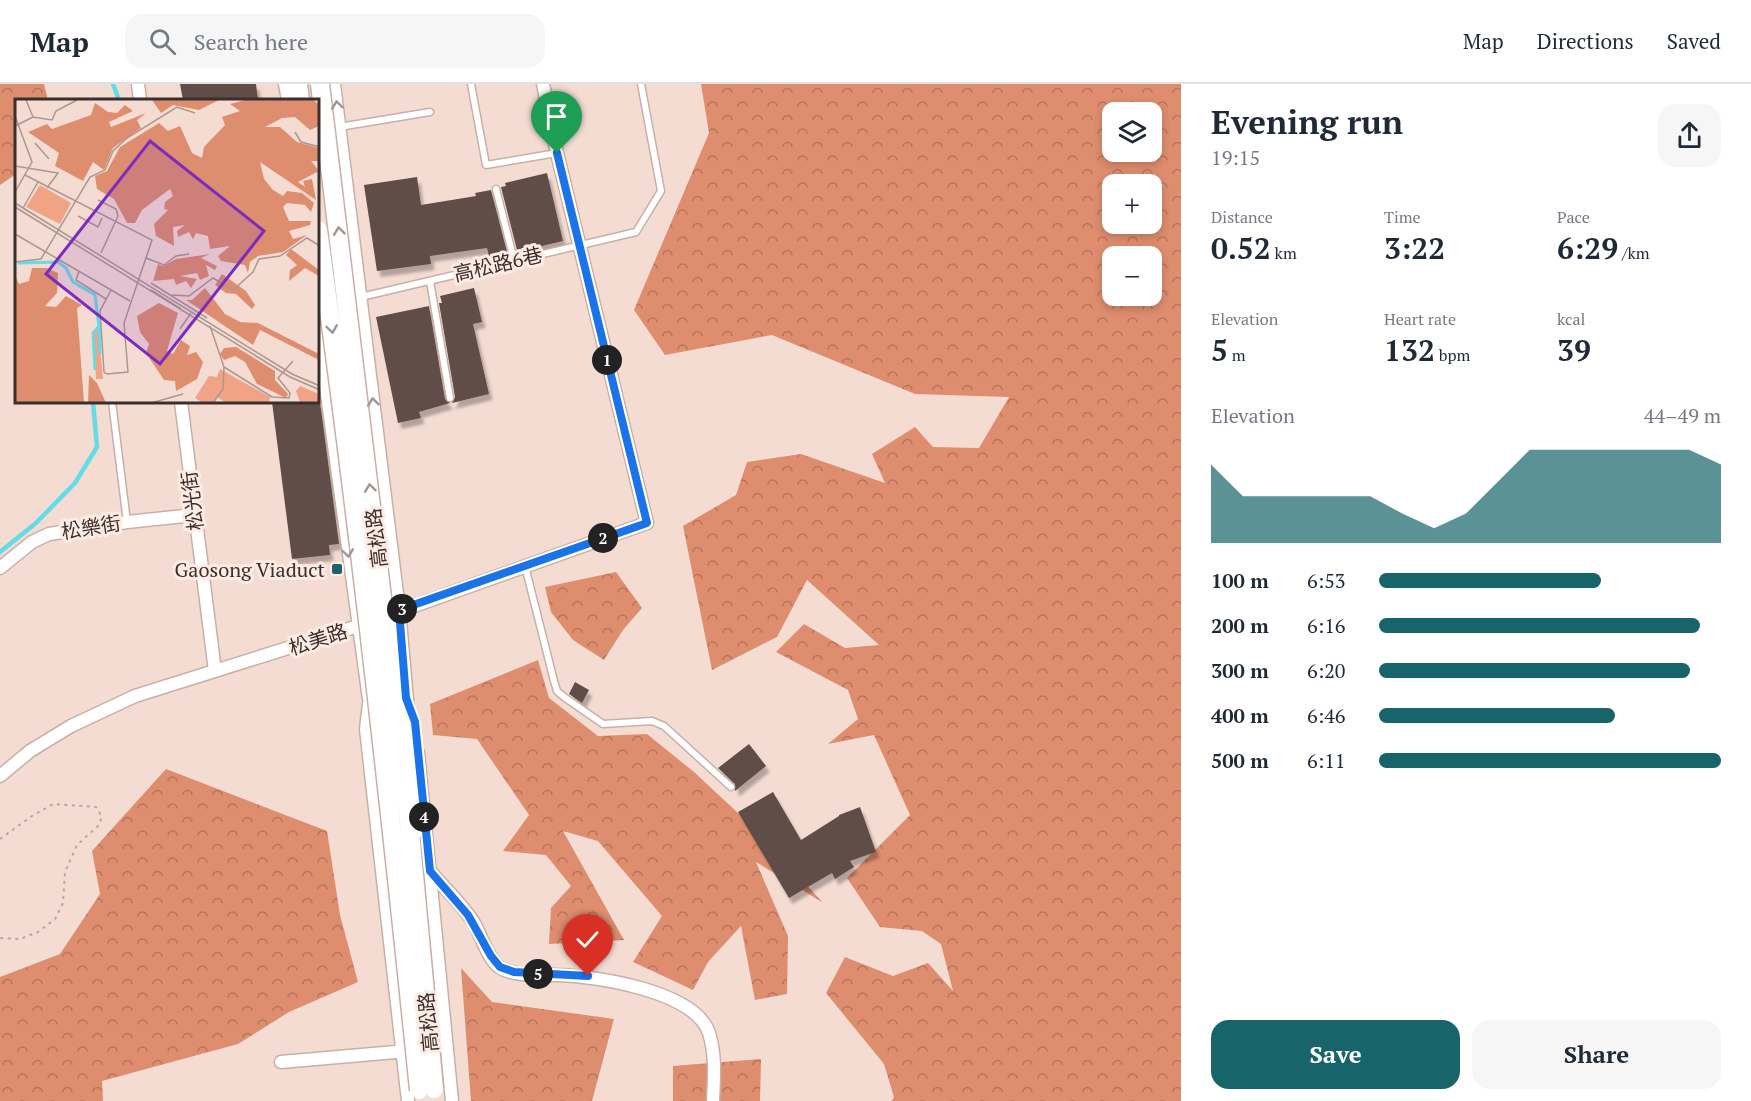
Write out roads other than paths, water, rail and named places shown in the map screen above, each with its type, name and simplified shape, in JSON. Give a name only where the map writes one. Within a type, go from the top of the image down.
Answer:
[{"type":"street","points":[[138,84],[140,99]]},
{"type":"street","points":[[285,84],[288,99]]},
{"type":"street","points":[[298,84],[300,99]]},
{"type":"street","name":"高松路","points":[[320,84],[409,821],[423,1096]]},
{"type":"street","name":"高松路","points":[[334,84],[399,610],[440,1062],[423,1096]]},
{"type":"street","points":[[543,84],[579,245]]},
{"type":"street","name":"高松路","points":[[320,244],[338,374],[423,1096]]},
{"type":"street","name":"松美路","points":[[0,776],[30,751],[71,726],[135,696],[358,626],[647,523],[579,245]]},
{"type":"street","name":"高松路","points":[[320,344],[371,717],[412,1065],[423,1096]]},
{"type":"street","name":"松光街","points":[[181,404],[215,671]]},
{"type":"street","name":"松樂街","points":[[0,568],[32,542],[49,534],[194,515]]},
{"type":"street","name":"高松路","points":[[406,698],[415,722],[452,1101]]},
{"type":"street","name":"高松路","points":[[369,704],[366,729],[401,1052],[423,1096]]},
{"type":"street","points":[[430,871],[468,915],[491,956],[500,967],[514,972],[588,976],[608,980],[669,998],[688,1007],[701,1018],[709,1031],[714,1058],[713,1101]]},
{"type":"street","points":[[281,1062],[447,1048]]},
{"type":"lane","points":[[471,84],[486,165],[557,153]]},
{"type":"lane","name":"高松路6巷","points":[[360,297],[636,232],[661,191],[640,84]]},
{"type":"lane","points":[[339,128],[430,112]]},
{"type":"lane","points":[[496,189],[514,260]]},
{"type":"lane","points":[[429,281],[450,398]]},
{"type":"lane","points":[[112,404],[127,522]]},
{"type":"lane","points":[[525,566],[557,690],[603,724],[652,721],[664,726],[730,787]]},
{"type":"waterway","points":[[113,84],[119,99]]},
{"type":"waterway","points":[[0,552],[36,523],[75,483],[97,447],[93,404]]},
{"type":"place","name":"Gaosong Viaduct","points":[[337,569]]}]
